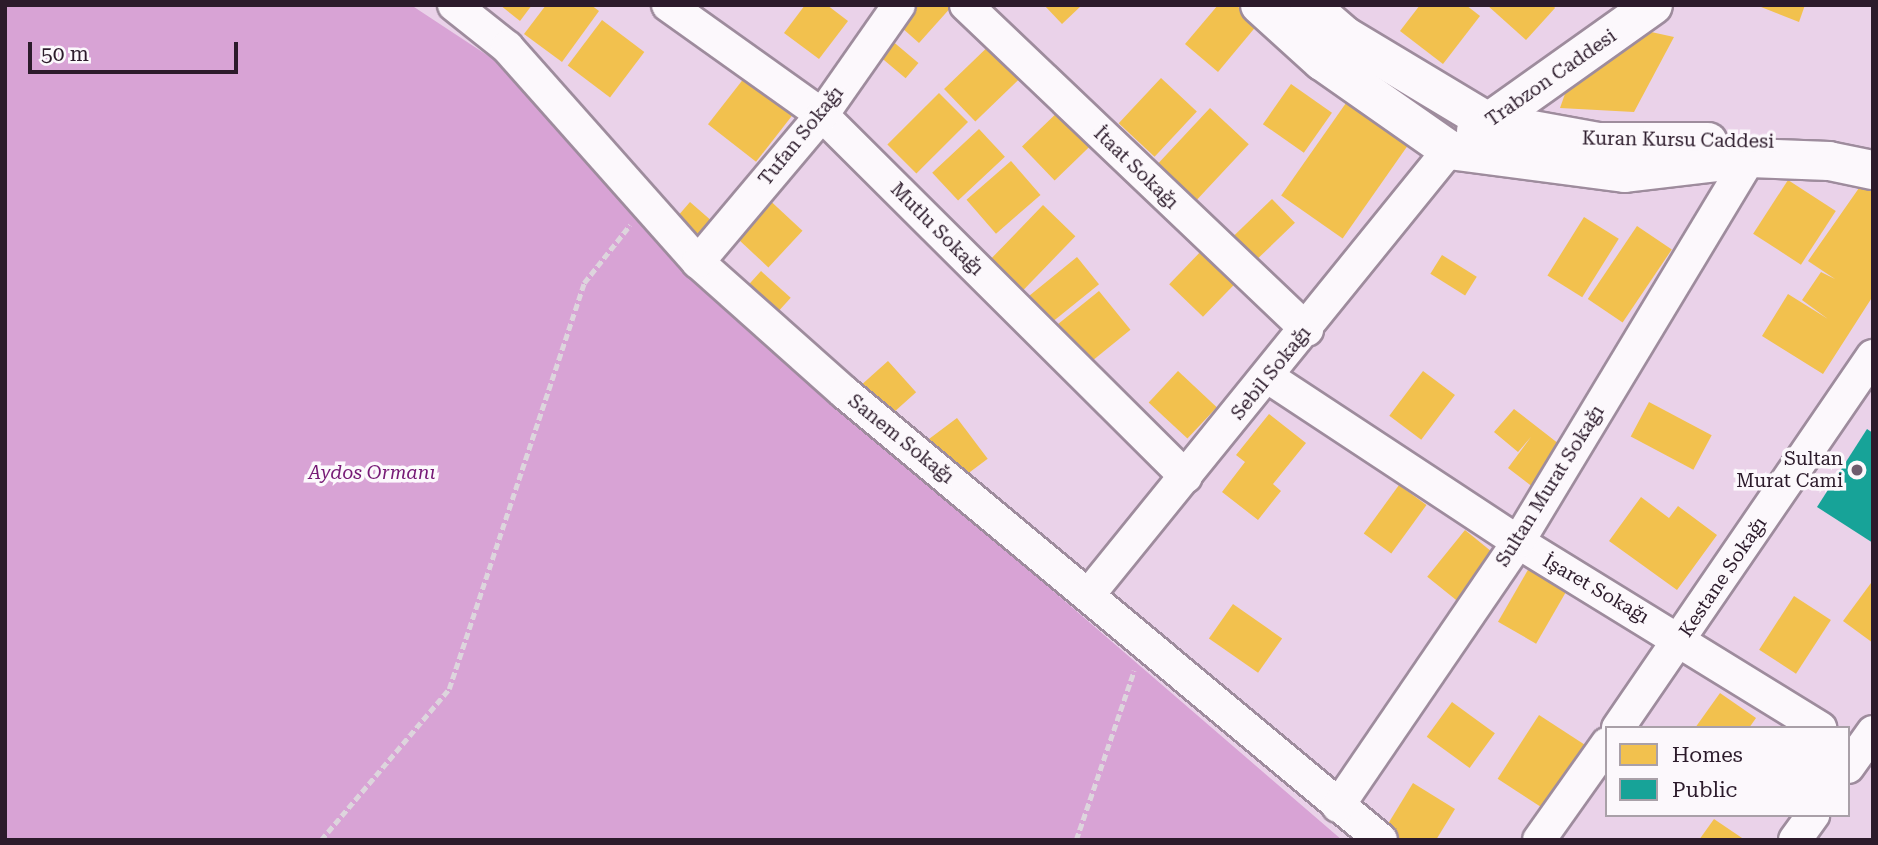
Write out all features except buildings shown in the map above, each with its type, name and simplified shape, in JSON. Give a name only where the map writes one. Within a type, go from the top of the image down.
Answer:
[{"type":"main road","name":"Kuran Kursu Caddesi","points":[[1260,5],[1322,61],[1449,150],[1625,173],[1750,158],[1829,161],[1873,170]]},
{"type":"main road","name":"Kuran Kursu Caddesi","points":[[1309,5],[1345,36],[1488,122],[1598,142],[1762,142],[1833,145],[1873,152]]},
{"type":"main road","name":"Trabzon Caddesi","points":[[1449,150],[1653,5]]},
{"type":"street","name":"Sanem Sokağı","points":[[454,5],[508,47],[698,262],[845,393],[1090,593],[1381,840]]},
{"type":"street","name":"Mutlu Sokağı","points":[[668,5],[822,115],[1186,477]]},
{"type":"street","name":"Tufan Sokağı","points":[[698,262],[822,115],[899,5]]},
{"type":"street","name":"İtaat Sokağı","points":[[966,5],[1307,330]]},
{"type":"street","name":"Sebil Sokağı","points":[[1090,593],[1307,330],[1449,150]]},
{"type":"street","name":"Sultan Murat Sokağı","points":[[1338,806],[1518,542],[1750,158]]},
{"type":"street","name":"Kestane Sokağı","points":[[1619,726],[1873,356]]},
{"type":"street","name":"İşaret Sokağı","points":[[1268,377],[1518,542],[1681,639],[1817,726]]},
{"type":"street","points":[[1539,840],[1605,747]]},
{"type":"street","points":[[1795,840],[1812,817]]},
{"type":"path","points":[[321,840],[449,689],[584,283],[646,205]]},
{"type":"path","points":[[1076,840],[1145,640]]},
{"type":"green space","name":"Aydos Ormanı","points":[[5,5],[411,5],[496,61],[684,273],[1342,840],[5,840]]},
{"type":"place","name":"Sultan Murat Cami","points":[[1857,470]]}]
